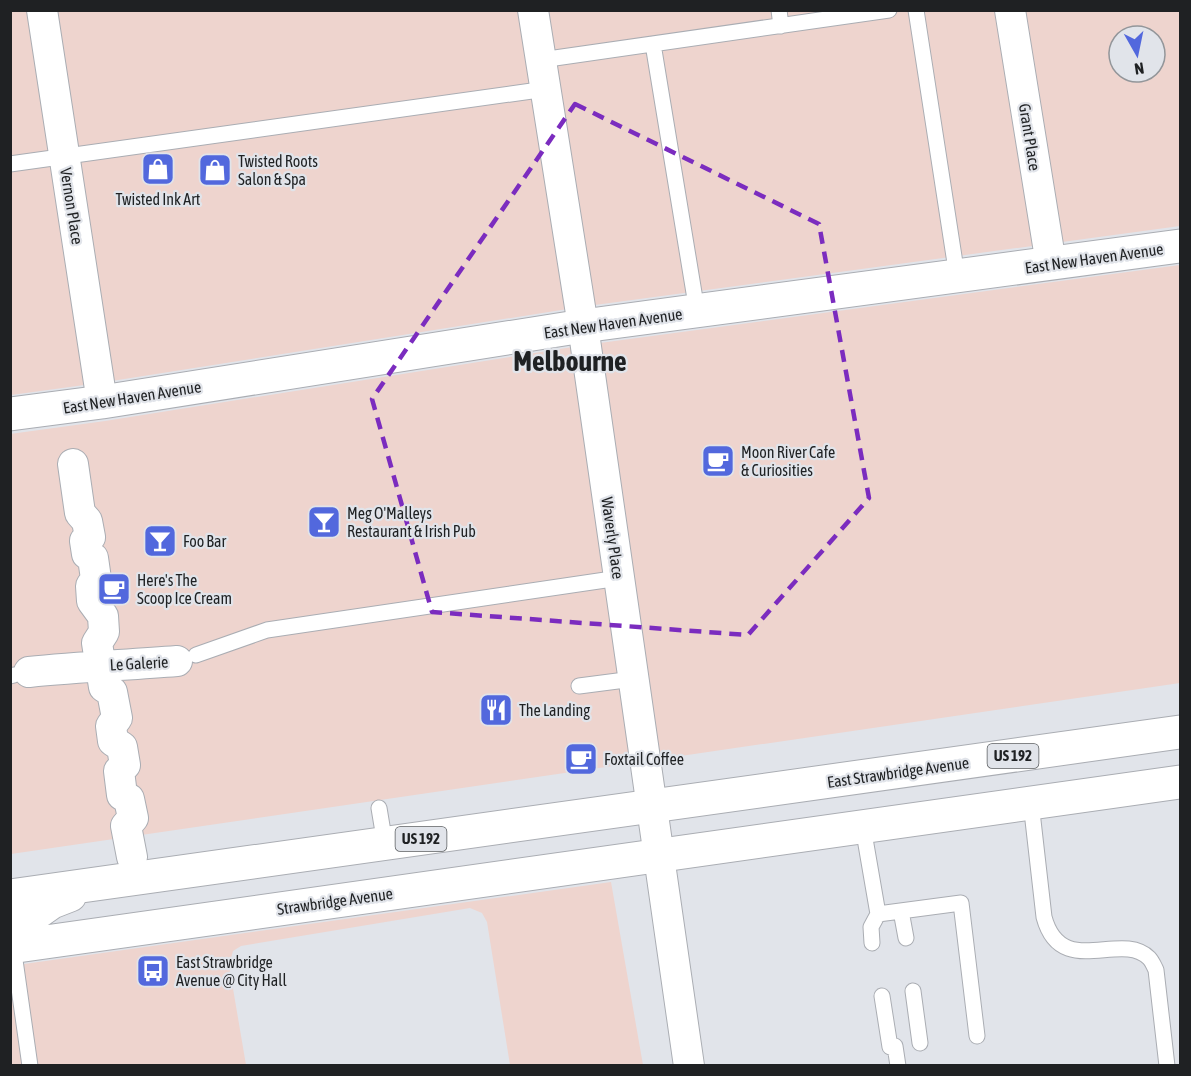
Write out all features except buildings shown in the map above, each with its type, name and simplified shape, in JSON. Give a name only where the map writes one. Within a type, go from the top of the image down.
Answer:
[{"type":"main road","name":"East New Haven Avenue","points":[[10,414],[102,402],[583,326],[1180,246]]},
{"type":"main road","name":"East Strawbridge Avenue","points":[[652,808],[1180,732]]},
{"type":"main road","points":[[659,856],[1180,782]]},
{"type":"main road","name":"US 192","points":[[10,896],[652,808]]},
{"type":"main road","name":"Strawbridge Avenue","points":[[12,946],[659,856]]},
{"type":"main road","points":[[12,946],[26,921],[52,902],[97,884]]},
{"type":"street","name":"Vernon Place","points":[[42,10],[102,402]]},
{"type":"street","name":"Waverly Place","points":[[533,10],[583,326],[689,1065]]},
{"type":"street","name":"Grant Place","points":[[1010,10],[1051,264]]},
{"type":"street","name":"Le Galerie","points":[[73,464],[80,513],[87,521],[90,537],[85,541],[87,554],[93,558],[96,579],[91,586],[92,601],[103,616],[104,632],[97,644],[104,687],[112,692],[117,718],[111,726],[113,741],[122,747],[125,765],[119,771],[122,795],[129,799],[133,819],[126,825],[132,856]]},
{"type":"street","name":"Le Galerie","points":[[18,674],[187,658]]},
{"type":"lane","points":[[541,60],[653,44],[780,18],[889,10]]},
{"type":"lane","points":[[916,10],[957,276]]},
{"type":"lane","points":[[653,44],[697,311]]},
{"type":"lane","points":[[10,164],[546,89]]},
{"type":"lane","points":[[187,658],[267,630],[619,578]]},
{"type":"lane","points":[[579,686],[633,679]]},
{"type":"lane","points":[[1031,803],[1044,917],[1048,930],[1058,943],[1067,948],[1080,951],[1123,949],[1139,952],[1149,958],[1156,970],[1167,1065]]},
{"type":"lane","points":[[379,808],[385,844]]},
{"type":"lane","points":[[863,827],[878,914],[871,927],[872,943]]},
{"type":"lane","points":[[878,914],[961,903],[977,1036]]},
{"type":"lane","points":[[901,911],[906,938]]},
{"type":"lane","points":[[12,946],[30,1065]]},
{"type":"lane","points":[[913,991],[920,1043]]},
{"type":"lane","points":[[882,996],[898,1065]]},
{"type":"highlighted area","points":[[575,104],[819,224],[869,498],[748,635],[432,612],[372,399]]},
{"type":"shaded area","points":[[10,11],[1180,11],[1180,226],[580,307],[11,395]]},
{"type":"shaded area","points":[[1180,265],[1180,683],[11,854],[10,434],[585,345]]},
{"type":"shaded area","points":[[611,882],[643,1065],[510,1065],[487,922],[482,913],[470,908],[241,946],[233,951],[229,965],[246,1065],[11,1065],[10,966],[20,972],[24,964]]},
{"type":"place","name":"Twisted Ink Art","points":[[158,169]]},
{"type":"place","name":"Twisted Roots Salon & Spa","points":[[215,170]]},
{"type":"place","name":"Moon River Cafe & Curiosities","points":[[718,461]]},
{"type":"place","name":"Meg O'Malleys Restaurant & Irish Pub","points":[[324,522]]},
{"type":"place","name":"Foo Bar","points":[[160,541]]},
{"type":"place","name":"Here's The Scoop Ice Cream","points":[[114,589]]},
{"type":"place","name":"The Landing","points":[[496,710]]},
{"type":"place","name":"Foxtail Coffee","points":[[581,759]]},
{"type":"place","name":"East Strawbridge Avenue @ City Hall","points":[[153,971]]},
{"type":"district","name":"Melbourne","points":[[570,361]]}]
